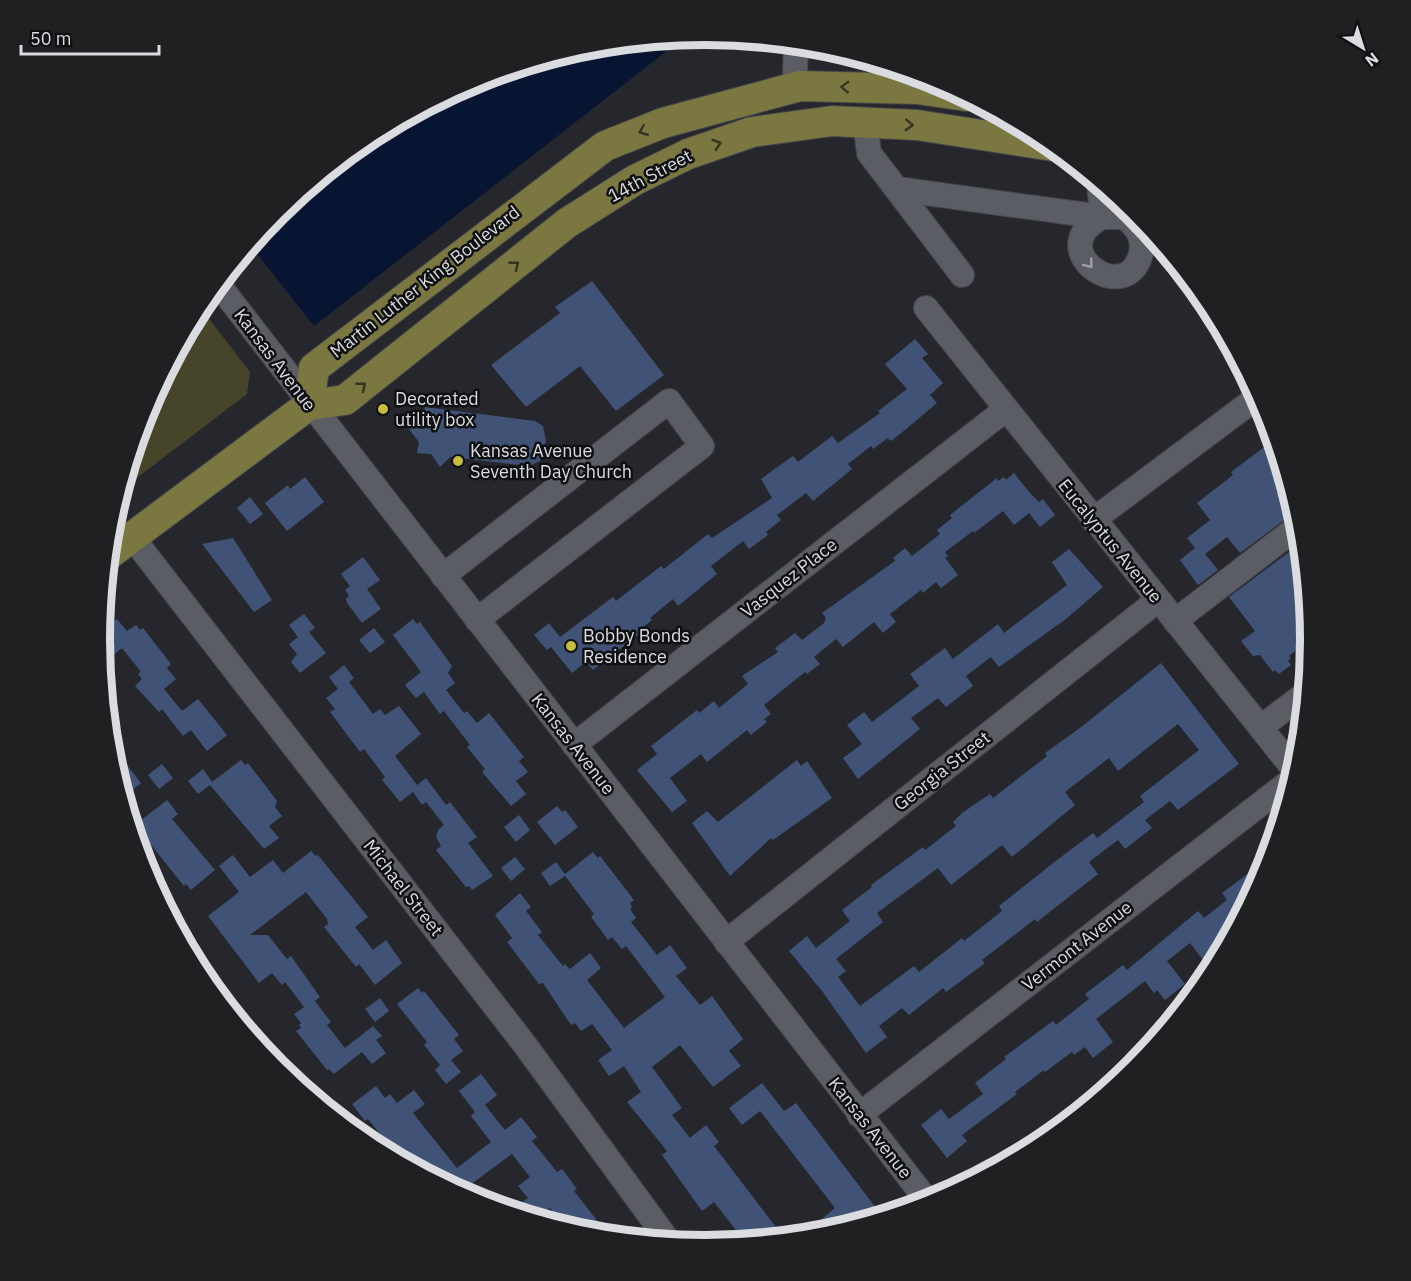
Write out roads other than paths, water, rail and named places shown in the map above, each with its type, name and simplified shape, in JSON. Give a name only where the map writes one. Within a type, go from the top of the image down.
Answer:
[{"type":"main road","points":[[800,86],[918,89],[937,92]]},
{"type":"main road","name":"Martin Luther King Boulevard","points":[[309,405],[314,368],[605,146],[663,123],[800,86]]},
{"type":"main road","name":"14th Street","points":[[309,405],[345,400],[567,223],[635,180],[688,154],[752,132],[832,121],[917,125],[1032,143]]},
{"type":"main road","points":[[117,548],[309,405]]},
{"type":"street","points":[[796,52],[795,73],[800,86]]},
{"type":"street","points":[[865,122],[869,153],[962,275]]},
{"type":"street","points":[[897,189],[1102,217],[1125,217]]},
{"type":"street","points":[[1100,195],[1102,217]]},
{"type":"street","points":[[1102,217],[1086,229],[1081,249],[1090,268],[1108,276],[1128,272],[1140,256],[1139,232]]},
{"type":"street","name":"Kansas Avenue","points":[[223,291],[309,405],[923,1195]]},
{"type":"street","name":"Eucalyptus Avenue","points":[[926,308],[1005,410],[1289,762]]},
{"type":"street","points":[[443,576],[669,401],[702,446],[477,620]]},
{"type":"street","points":[[1093,520],[1251,402]]},
{"type":"street","name":"Vasquez Place","points":[[574,746],[1005,410]]},
{"type":"street","points":[[1175,621],[1291,532]]},
{"type":"street","name":"Michael Street","points":[[132,537],[525,1045],[664,1235]]},
{"type":"street","name":"Georgia Street","points":[[726,942],[1158,600]]},
{"type":"street","points":[[1262,727],[1298,699]]},
{"type":"street","name":"Vermont Avenue","points":[[860,1115],[1283,787]]},
{"type":"water","points":[[673,46],[314,326],[255,251],[284,219],[343,168],[408,125],[478,90],[551,65],[589,56]]},
{"type":"place","name":"Decorated utility box","points":[[383,409]]},
{"type":"place","name":"Kansas Avenue Seventh Day Church","points":[[458,461]]},
{"type":"place","name":"Bobby Bonds Residence","points":[[571,646]]}]
